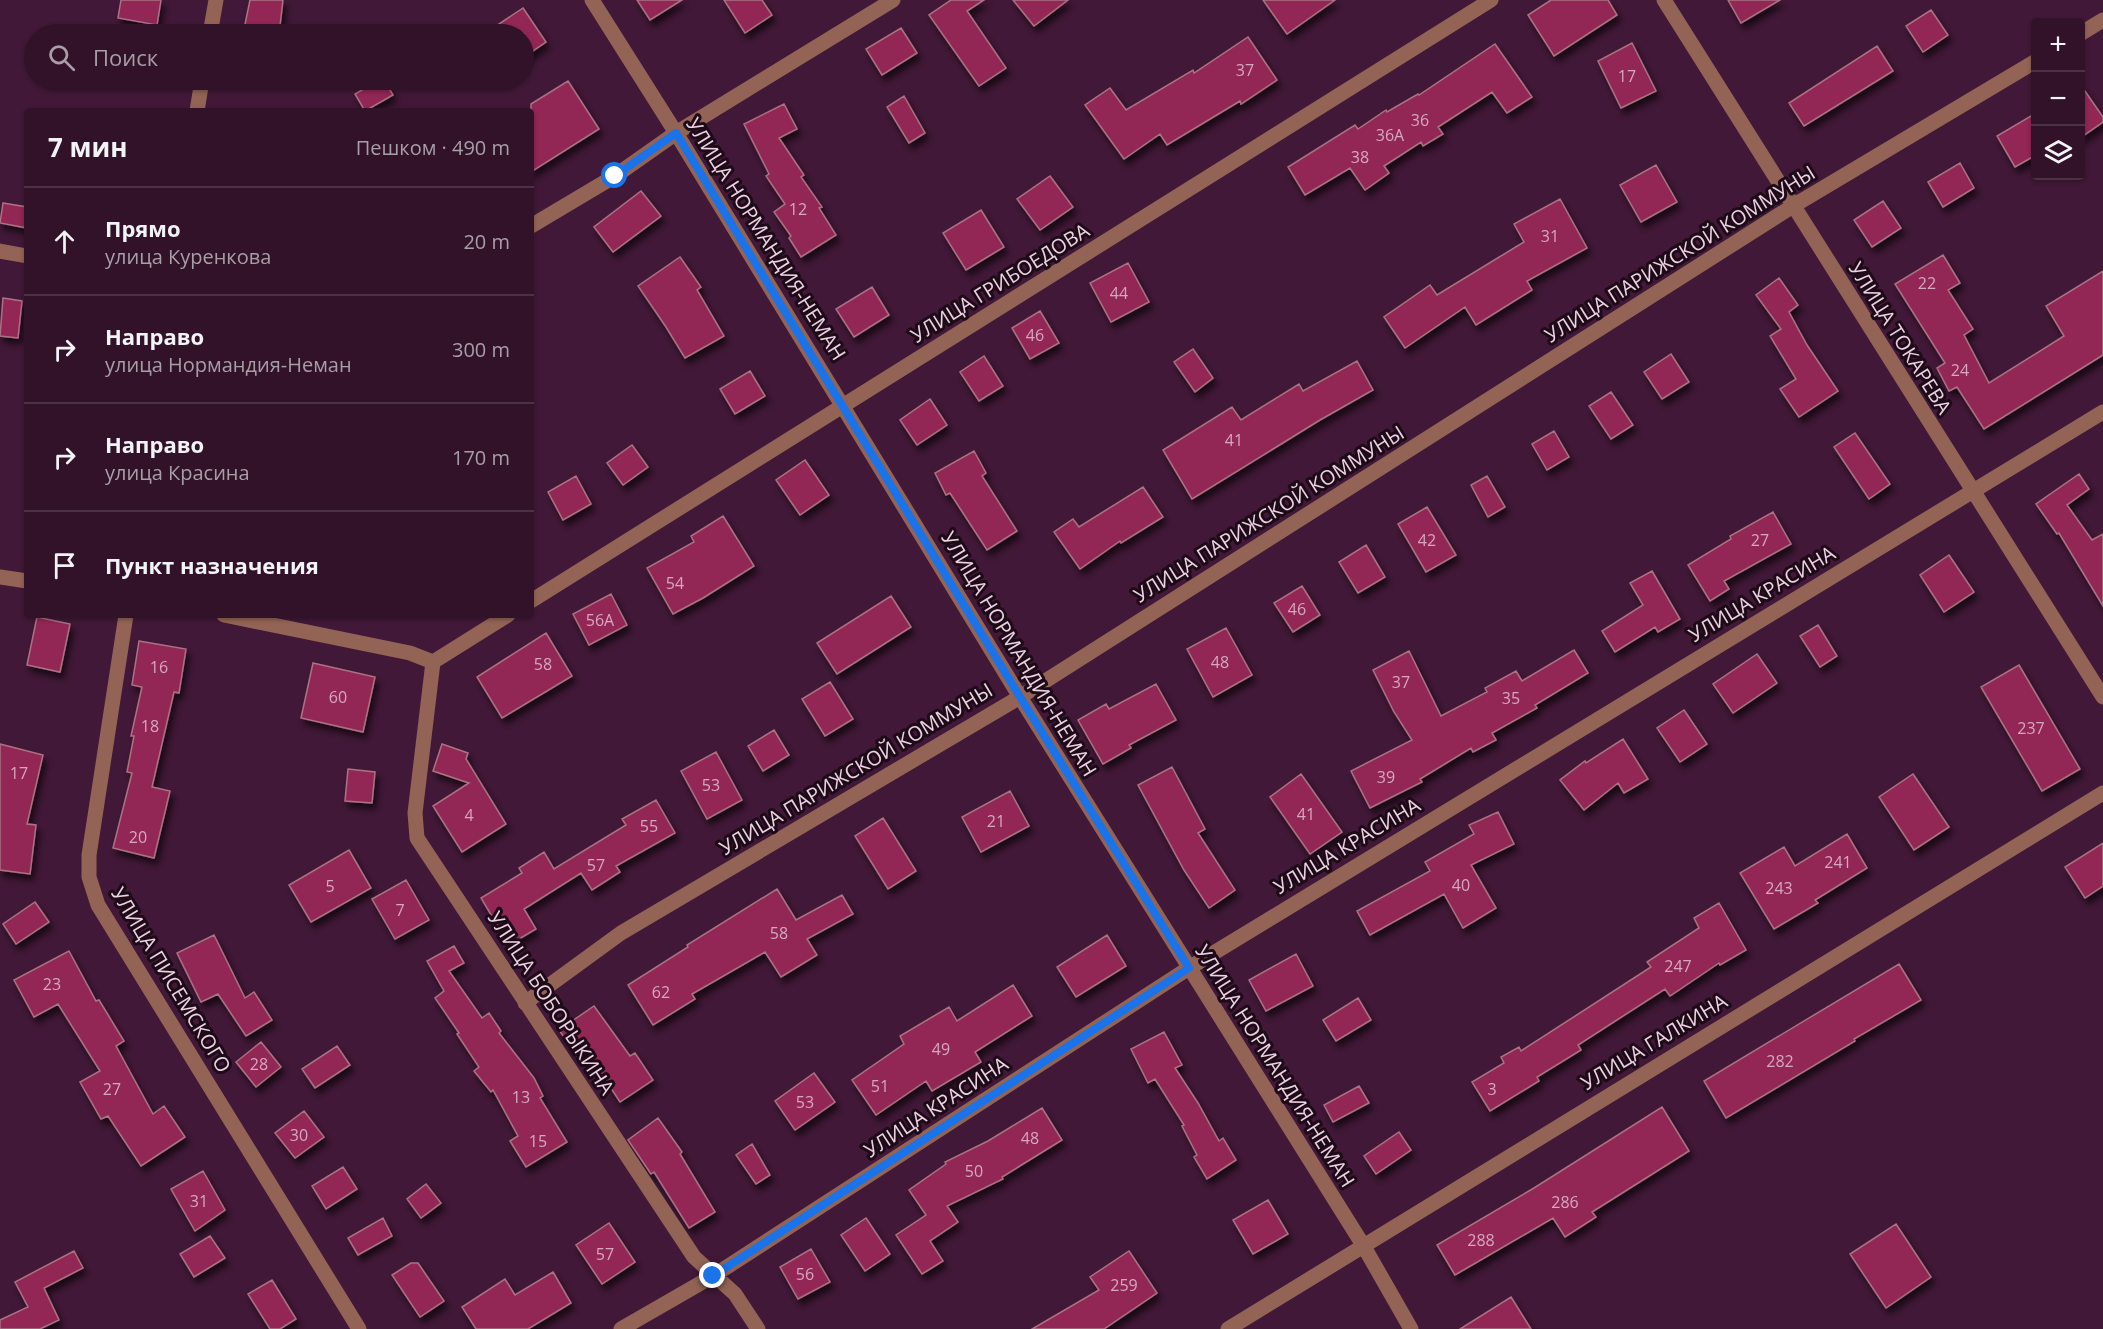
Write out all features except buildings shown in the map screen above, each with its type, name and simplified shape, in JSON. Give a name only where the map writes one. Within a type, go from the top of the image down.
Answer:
[{"type":"street","points":[[212,24],[216,0]]},
{"type":"street","name":"УЛИЦА НОРМАНДИЯ-НЕМАН","points":[[592,0],[676,133],[1020,697],[1363,1245],[1411,1329]]},
{"type":"street","points":[[534,224],[615,176],[676,133],[893,0]]},
{"type":"street","name":"УЛИЦА ГРИБОЕДОВА","points":[[534,599],[1491,0]]},
{"type":"street","name":"УЛИЦА ТОКАРЕВА","points":[[1664,0],[1971,491],[2103,697]]},
{"type":"street","points":[[2085,31],[2103,20]]},
{"type":"street","name":"УЛИЦА ПАРИЖСКОЙ КОММУНЫ","points":[[525,1003],[621,933],[1020,697],[1793,206],[2031,64]]},
{"type":"street","points":[[197,108],[200,90]]},
{"type":"street","points":[[0,251],[24,255]]},
{"type":"street","name":"УЛИЦА КРАСИНА","points":[[621,1329],[713,1276],[1189,968],[2103,412]]},
{"type":"street","points":[[0,577],[24,581]]},
{"type":"street","name":"УЛИЦА ПИСЕМСКОГО","points":[[126,618],[89,855],[89,877],[94,895],[359,1329]]},
{"type":"street","points":[[239,618],[410,652],[432,662],[503,618]]},
{"type":"street","name":"УЛИЦА БОБОРЫКИНА","points":[[432,662],[415,813],[417,838],[694,1257],[735,1294],[758,1329]]},
{"type":"street","name":"УЛИЦА ГАЛКИНА","points":[[1228,1329],[2103,793]]},
{"type":"route","points":[[615,176],[676,133],[1020,697],[1189,968],[713,1276]]}]
